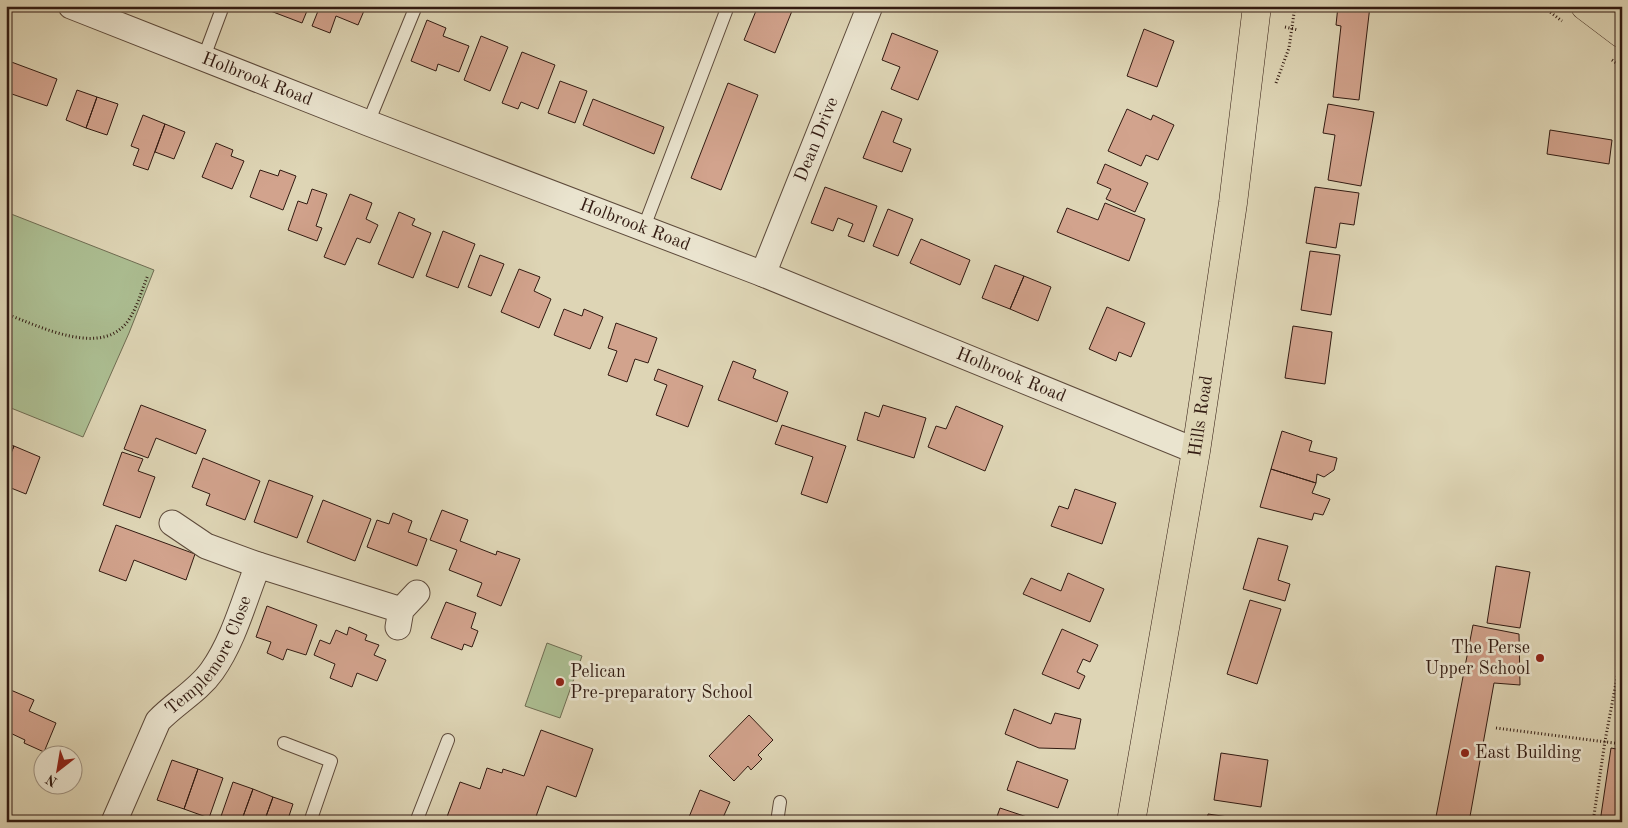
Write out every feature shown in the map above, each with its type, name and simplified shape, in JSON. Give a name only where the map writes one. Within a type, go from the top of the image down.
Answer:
[{"type":"main road","name":"Hills Road","points":[[1131,822],[1196,451],[1233,203],[1256,6]]},
{"type":"main road","points":[[1585,6],[1622,34]]},
{"type":"street","name":"Dean Drive","points":[[763,274],[870,6]]},
{"type":"street","name":"Holbrook Road","points":[[88,9],[368,123],[763,274],[1196,451]]},
{"type":"street","points":[[172,523],[206,546],[258,565],[405,610]]},
{"type":"street","name":"Templemore Close","points":[[114,822],[158,721],[199,686],[212,672],[227,646],[258,565]]},
{"type":"lane","points":[[204,57],[223,6]]},
{"type":"lane","points":[[368,123],[416,6]]},
{"type":"lane","points":[[644,227],[728,6]]},
{"type":"lane","points":[[416,822],[448,740]]},
{"type":"lane","points":[[284,743],[331,761],[310,822]]},
{"type":"lane","points":[[777,822],[780,802]]},
{"type":"path","points":[[1285,27],[1298,30]]},
{"type":"path","points":[[6,314],[68,336],[96,339],[118,331],[130,318],[148,275]]},
{"type":"path","points":[[1593,822],[1605,741],[1622,651]]},
{"type":"path","points":[[1496,728],[1622,744]]},
{"type":"green space","points":[[6,212],[154,270],[129,333],[83,437],[6,406]]},
{"type":"green space","points":[[547,643],[582,656],[560,718],[525,706]]},
{"type":"building","points":[[260,6],[309,6],[302,23]]},
{"type":"building","points":[[320,6],[366,6],[358,25],[336,16],[330,33],[312,26]]},
{"type":"building","points":[[758,6],[794,6],[775,53],[744,40]]},
{"type":"building","points":[[1338,6],[1370,6],[1359,100],[1333,97],[1341,26],[1336,25]]},
{"type":"building","points":[[427,20],[446,28],[443,36],[469,46],[459,72],[438,64],[436,71],[411,61]]},
{"type":"building","points":[[1144,29],[1174,41],[1157,87],[1127,76]]},
{"type":"building","points":[[892,33],[938,51],[918,100],[891,89],[900,67],[882,60]]},
{"type":"building","points":[[481,36],[508,47],[490,91],[464,80]]},
{"type":"building","points":[[522,52],[555,65],[538,109],[521,102],[518,109],[502,103]]},
{"type":"building","points":[[6,60],[57,79],[47,106],[6,92]]},
{"type":"building","points":[[560,81],[587,91],[575,123],[548,113]]},
{"type":"building","points":[[728,83],[758,95],[721,190],[691,178]]},
{"type":"building","points":[[77,90],[97,97],[86,128],[66,120]]},
{"type":"building","points":[[97,97],[118,104],[107,135],[86,128]]},
{"type":"building","points":[[593,99],[664,127],[654,154],[583,125]]},
{"type":"building","points":[[1328,104],[1374,112],[1361,186],[1328,180],[1335,135],[1323,133]]},
{"type":"building","points":[[1127,109],[1151,120],[1153,115],[1174,125],[1158,160],[1146,155],[1141,166],[1108,151]]},
{"type":"building","points":[[882,111],[902,119],[893,142],[911,149],[902,172],[863,158]]},
{"type":"building","points":[[143,115],[165,124],[148,170],[133,165],[139,149],[131,146]]},
{"type":"building","points":[[165,124],[185,132],[174,159],[155,152]]},
{"type":"building","points":[[1550,130],[1612,140],[1609,164],[1547,154]]},
{"type":"building","points":[[216,143],[233,150],[231,156],[244,161],[232,189],[202,177]]},
{"type":"building","points":[[1105,164],[1148,183],[1135,212],[1106,199],[1111,189],[1097,183]]},
{"type":"building","points":[[260,170],[278,176],[280,170],[296,176],[283,210],[250,197]]},
{"type":"building","points":[[825,187],[877,206],[864,242],[848,236],[853,224],[838,218],[833,231],[811,223]]},
{"type":"building","points":[[1315,187],[1359,193],[1354,225],[1340,223],[1336,248],[1306,243]]},
{"type":"building","points":[[312,189],[327,194],[316,226],[322,228],[317,241],[288,230],[298,201],[307,204]]},
{"type":"building","points":[[350,194],[372,203],[366,219],[378,225],[370,243],[357,238],[345,265],[324,257]]},
{"type":"building","points":[[1105,203],[1145,219],[1129,261],[1057,232],[1067,208],[1098,220]]},
{"type":"building","points":[[888,209],[913,219],[898,256],[873,246]]},
{"type":"building","points":[[399,212],[415,219],[412,225],[431,233],[413,278],[378,264]]},
{"type":"building","points":[[443,231],[475,244],[458,288],[426,276]]},
{"type":"building","points":[[921,239],[970,260],[960,285],[910,263]]},
{"type":"building","points":[[1310,251],[1340,255],[1331,315],[1301,310]]},
{"type":"building","points":[[480,255],[504,264],[491,296],[468,287]]},
{"type":"building","points":[[995,265],[1024,276],[1010,309],[982,298]]},
{"type":"building","points":[[519,269],[540,277],[534,291],[551,299],[539,328],[501,312]]},
{"type":"building","points":[[1024,276],[1051,287],[1038,321],[1010,309]]},
{"type":"building","points":[[1107,307],[1145,323],[1131,357],[1119,352],[1116,361],[1089,349]]},
{"type":"building","points":[[564,309],[582,316],[584,309],[603,317],[590,349],[554,335]]},
{"type":"building","points":[[616,323],[657,338],[648,363],[635,359],[627,382],[608,375],[617,351],[608,348]]},
{"type":"building","points":[[1293,326],[1332,332],[1325,384],[1285,378]]},
{"type":"building","points":[[733,361],[756,370],[753,378],[788,392],[777,422],[718,400]]},
{"type":"building","points":[[658,369],[703,386],[688,427],[656,415],[667,385],[654,380]]},
{"type":"building","points":[[141,405],[206,430],[196,454],[156,438],[148,458],[124,449]]},
{"type":"building","points":[[883,405],[926,418],[914,458],[857,440],[865,412],[879,417]]},
{"type":"building","points":[[956,406],[1003,426],[985,471],[928,447],[936,426],[946,429]]},
{"type":"building","points":[[782,425],[846,446],[827,503],[801,494],[813,457],[775,444]]},
{"type":"building","points":[[1282,431],[1312,441],[1309,451],[1337,458],[1334,470],[1324,477],[1317,474],[1316,483],[1271,469]]},
{"type":"building","points":[[6,443],[14,446],[6,465]]},
{"type":"building","points":[[14,446],[40,457],[26,494],[6,486],[6,465]]},
{"type":"building","points":[[122,452],[143,459],[138,471],[155,477],[140,518],[103,505]]},
{"type":"building","points":[[203,458],[260,481],[245,520],[206,505],[210,494],[192,487]]},
{"type":"building","points":[[1271,469],[1316,483],[1312,493],[1330,499],[1323,515],[1314,513],[1312,520],[1260,507]]},
{"type":"building","points":[[269,480],[313,496],[297,538],[254,522]]},
{"type":"building","points":[[1075,489],[1116,503],[1102,544],[1051,526],[1059,506],[1068,509]]},
{"type":"building","points":[[323,500],[371,519],[355,561],[307,542]]},
{"type":"building","points":[[442,510],[468,520],[460,541],[496,555],[497,551],[520,559],[501,606],[477,596],[482,583],[449,570],[457,550],[430,540]]},
{"type":"building","points":[[393,513],[412,521],[408,532],[427,539],[417,566],[367,547],[377,520],[389,524]]},
{"type":"building","points":[[116,525],[195,554],[186,580],[134,560],[126,581],[99,571]]},
{"type":"building","points":[[1258,538],[1288,546],[1278,580],[1290,584],[1285,601],[1243,589]]},
{"type":"building","points":[[1496,566],[1530,572],[1520,628],[1487,623]]},
{"type":"building","points":[[1068,573],[1104,589],[1090,622],[1023,594],[1031,578],[1061,591]]},
{"type":"building","points":[[1250,600],[1281,609],[1257,684],[1227,674]]},
{"type":"building","points":[[446,602],[476,613],[471,628],[478,631],[472,647],[464,644],[462,650],[431,638]]},
{"type":"building","points":[[267,606],[317,625],[306,655],[287,649],[283,660],[267,653],[271,642],[256,637]]},
{"type":"building","name":"East Building","points":[[1473,625],[1519,634],[1520,685],[1494,683],[1469,822],[1435,822]]},
{"type":"building","points":[[349,627],[367,635],[365,640],[379,645],[374,655],[386,660],[377,681],[357,673],[352,687],[330,678],[335,664],[314,655],[320,640],[330,644],[336,630],[347,635]]},
{"type":"building","points":[[1062,629],[1098,645],[1090,662],[1083,659],[1077,672],[1085,676],[1079,689],[1042,674]]},
{"type":"building","points":[[6,688],[34,700],[29,711],[56,723],[46,746],[32,747],[24,743],[25,740],[6,731]]},
{"type":"building","points":[[1622,705],[1622,731],[1617,730]]},
{"type":"building","points":[[1014,709],[1051,724],[1055,713],[1081,719],[1075,749],[1039,748],[1005,734]]},
{"type":"building","points":[[749,715],[773,740],[758,755],[762,759],[751,770],[748,766],[734,781],[709,756]]},
{"type":"building","points":[[541,730],[593,749],[576,797],[547,786],[534,822],[445,822],[460,782],[480,789],[487,768],[502,773],[503,769],[524,776]]},
{"type":"building","points":[[1611,748],[1622,750],[1622,822],[1600,822]]},
{"type":"building","points":[[1221,753],[1268,760],[1261,807],[1214,800]]},
{"type":"building","points":[[172,760],[198,769],[184,809],[157,800]]},
{"type":"building","points":[[1017,761],[1068,780],[1058,808],[1007,790]]},
{"type":"building","points":[[198,769],[223,778],[209,818],[184,809]]},
{"type":"building","points":[[233,782],[253,789],[241,822],[219,822]]},
{"type":"building","points":[[253,789],[273,797],[264,822],[241,822]]},
{"type":"building","points":[[700,790],[730,802],[721,822],[687,822]]},
{"type":"building","points":[[273,797],[293,804],[287,822],[264,822]]},
{"type":"building","points":[[1000,808],[1039,821],[995,822]]},
{"type":"building","points":[[1208,814],[1242,819],[1242,822],[1207,822]]},
{"type":"place","name":"The Perse Upper School","points":[[1540,658]]},
{"type":"place","name":"Pelican Pre-preparatory School","points":[[560,682]]},
{"type":"place","name":"East Building","points":[[1465,753]]}]
